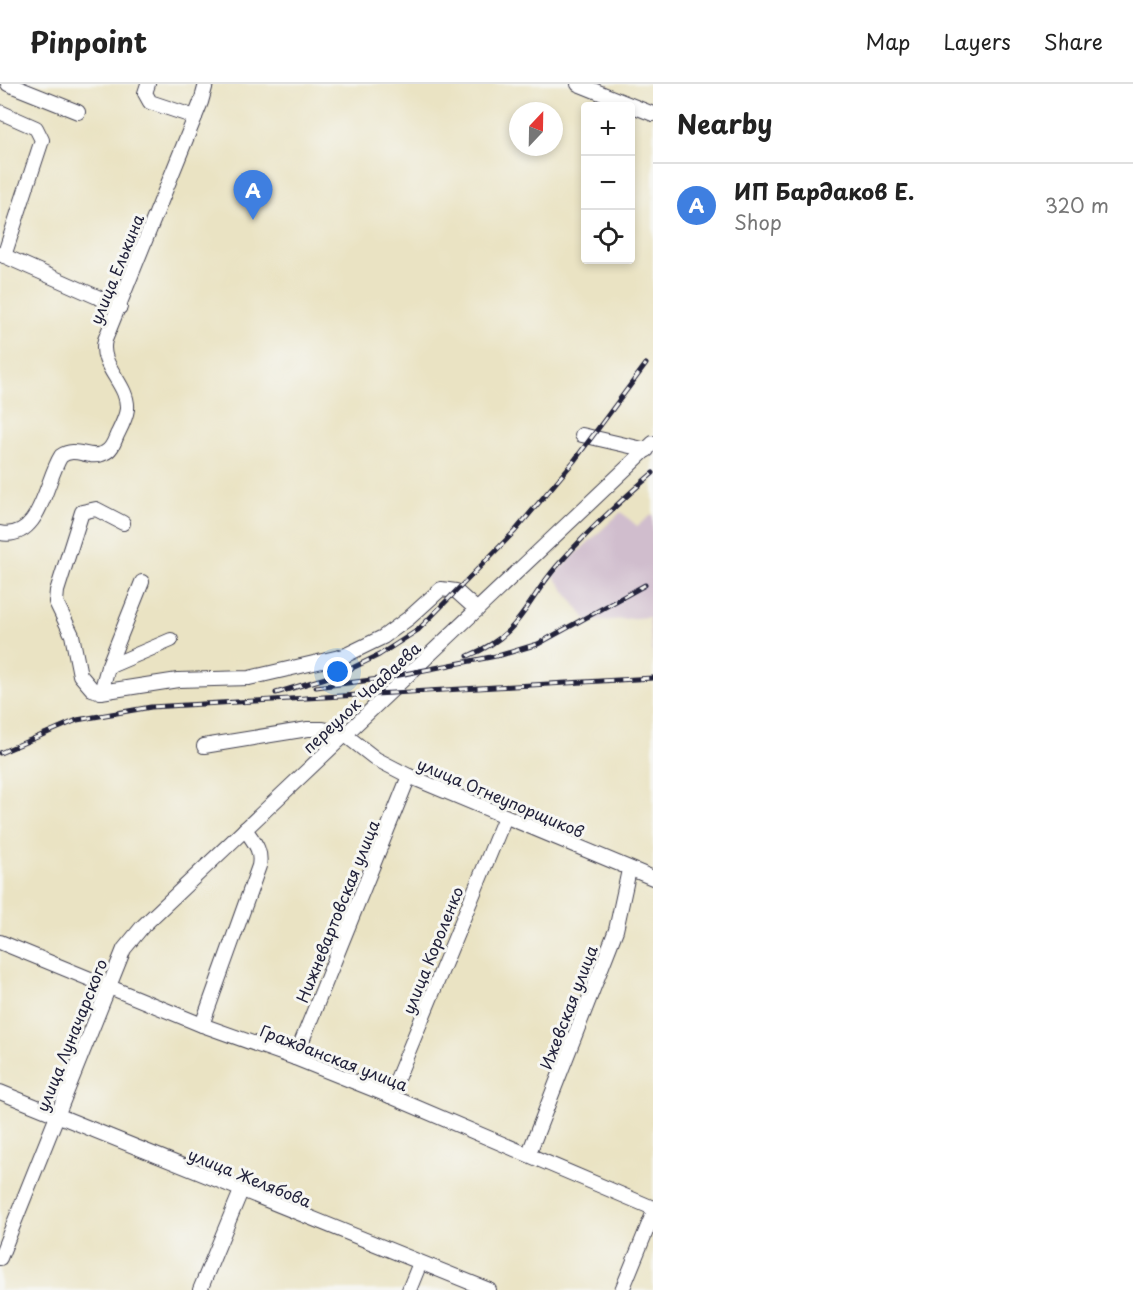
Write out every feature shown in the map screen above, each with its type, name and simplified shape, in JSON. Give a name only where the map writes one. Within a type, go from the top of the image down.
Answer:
[{"type":"street","points":[[8,84],[78,112]]},
{"type":"street","points":[[148,84],[146,93],[150,102],[195,117]]},
{"type":"street","name":"улица Елькина","points":[[0,533],[19,532],[29,525],[61,456],[72,451],[97,456],[109,450],[113,445],[125,417],[127,404],[105,358],[103,346],[120,308],[206,84]]},
{"type":"street","points":[[578,84],[653,114]]},
{"type":"street","points":[[0,112],[36,128],[42,140],[2,255],[120,308]]},
{"type":"street","points":[[582,435],[648,452]]},
{"type":"street","name":"переулок Чаадаева","points":[[245,829],[648,452]]},
{"type":"street","points":[[123,523],[96,509],[82,512],[57,591],[59,612],[72,635],[80,675],[92,689],[101,692],[178,680],[249,678],[344,656],[383,637],[409,618],[441,589],[456,591],[477,610]]},
{"type":"street","points":[[101,692],[108,667],[142,582]]},
{"type":"street","points":[[108,667],[171,640]]},
{"type":"street","points":[[204,746],[308,729],[344,734]]},
{"type":"street","name":"улица Огнеупорщиков","points":[[344,734],[376,759],[409,776],[629,870],[653,878]]},
{"type":"street","name":"Нижневартовская улица","points":[[295,1058],[409,776]]},
{"type":"street","name":"улица Короленко","points":[[390,1096],[505,817]]},
{"type":"street","points":[[202,1025],[261,857],[259,848],[245,829]]},
{"type":"street","name":"улица Луначарского","points":[[0,1258],[106,987],[124,949],[143,926],[245,829]]},
{"type":"street","name":"Ижевская улица","points":[[529,1153],[616,930],[629,870]]},
{"type":"street","name":"Гражданская улица","points":[[0,942],[202,1025],[295,1058],[390,1096],[529,1153],[653,1208]]},
{"type":"street","name":"улица Желябова","points":[[0,1092],[489,1290]]},
{"type":"street","points":[[200,1290],[242,1191]]},
{"type":"street","points":[[622,1290],[652,1221]]},
{"type":"street","points":[[409,1290],[420,1263]]},
{"type":"shaded area","points":[[621,512],[637,526],[653,514],[653,662],[649,617],[588,622],[553,575]]},
{"type":"railway","points":[[276,693],[342,673],[379,655],[418,630],[515,531],[574,461],[646,364]]},
{"type":"railway","points":[[468,656],[500,638],[511,628],[557,566],[603,518],[653,473]]},
{"type":"railway","points":[[316,687],[379,679],[501,655],[538,644],[645,585]]},
{"type":"railway","points":[[0,753],[77,720],[151,707],[653,678]]},
{"type":"place","name":"ИП Бардаков Е.","points":[[253,220]]}]
